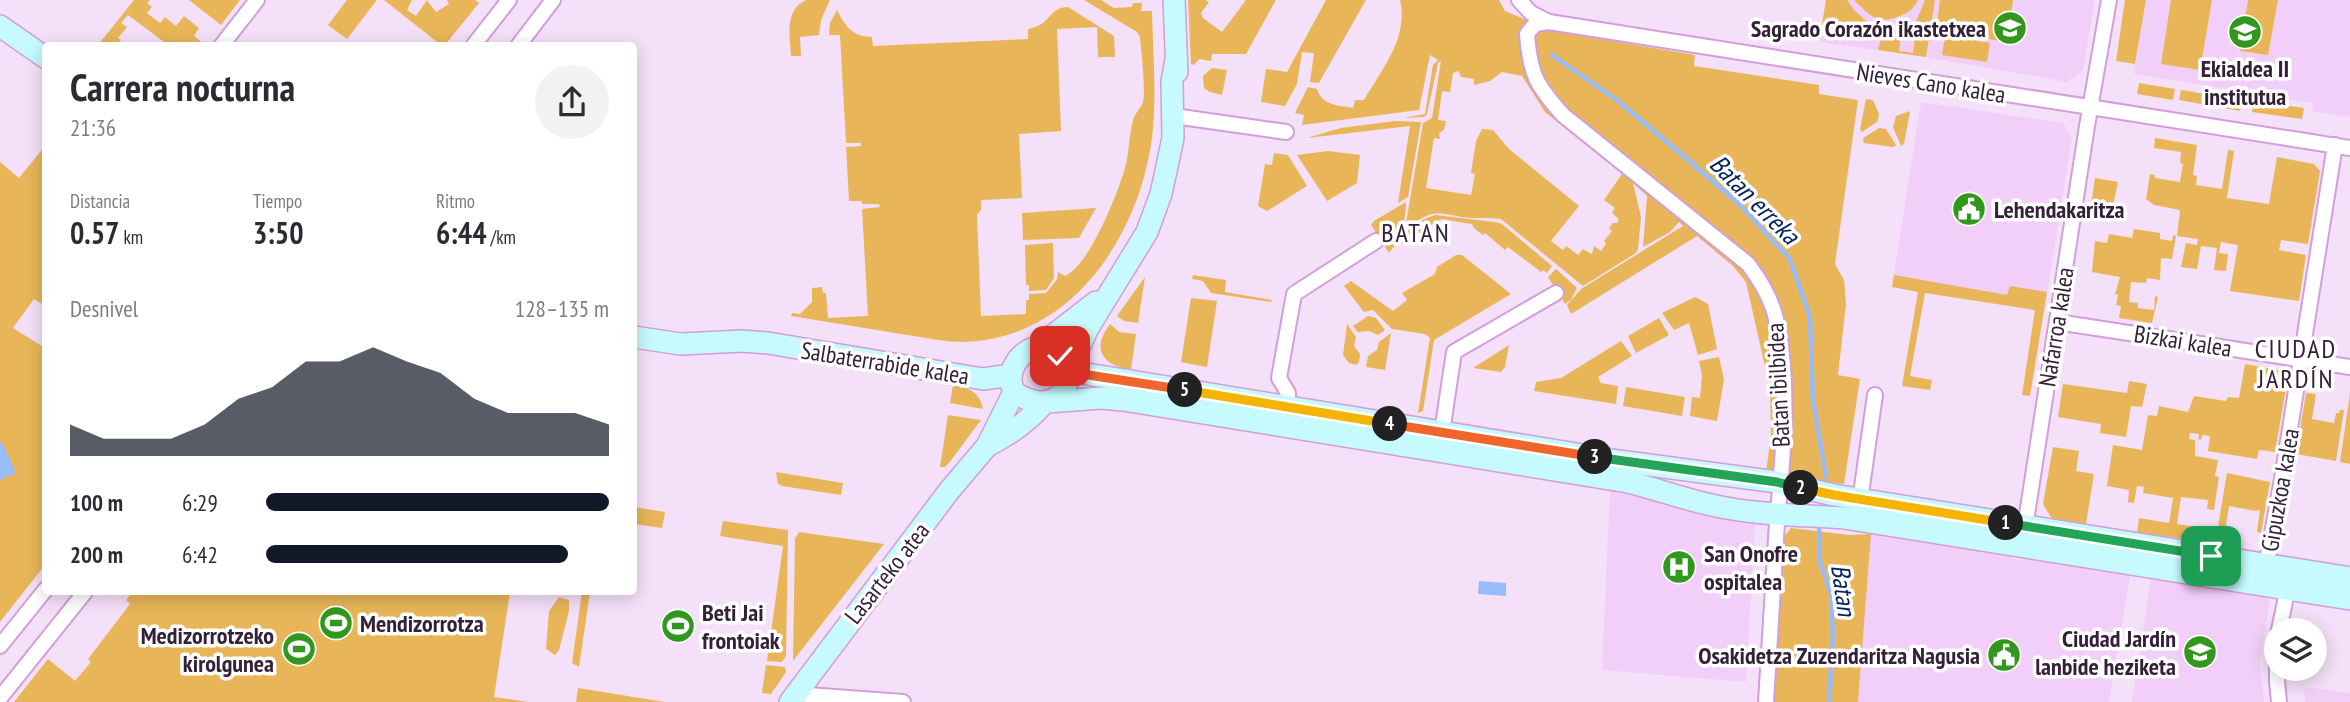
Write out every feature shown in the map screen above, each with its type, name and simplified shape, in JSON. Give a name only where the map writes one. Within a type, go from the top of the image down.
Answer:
[{"type":"street","points":[[224,42],[257,0]]},
{"type":"street","points":[[476,42],[509,0]]},
{"type":"street","points":[[521,42],[553,0]]},
{"type":"street","points":[[1046,403],[1062,390],[1088,328],[1137,250],[1161,194],[1180,116],[1172,82],[1176,59],[1174,0]]},
{"type":"street","name":"Nieves Cano kalea","points":[[1519,0],[1531,13],[1549,22],[2350,148]]},
{"type":"street","name":"Nafarroa kalea","points":[[2024,536],[2109,0]]},
{"type":"street","name":"Batan ibilbidea","points":[[1549,22],[1535,24],[1527,34],[1529,64],[1549,100],[1563,115],[1738,254],[1767,292],[1775,314],[1781,354],[1782,483],[1766,702]]},
{"type":"street","points":[[0,26],[42,55]]},
{"type":"street","points":[[1180,116],[1286,132]]},
{"type":"street","name":"Gipuzkoa kalea","points":[[2265,575],[2335,145]]},
{"type":"street","points":[[1287,407],[1288,393],[1279,378],[1294,294],[1376,241]]},
{"type":"street","points":[[1109,292],[1038,347],[1023,354],[1015,364],[1013,385],[1027,399],[1046,403],[1101,398],[1123,400],[1628,482],[1715,506],[1778,515],[1844,518],[2024,536]]},
{"type":"street","points":[[1442,432],[1454,352],[1556,293]]},
{"type":"street","name":"Bizkai kalea","points":[[2057,322],[2350,367]]},
{"type":"street","name":"Salbaterrabide kalea","points":[[637,337],[681,344],[752,341],[1013,385]]},
{"type":"street","name":"Salbaterrabide kalea","points":[[637,350],[698,357],[786,347]]},
{"type":"street","points":[[1038,347],[1055,352],[1064,360],[1069,370]]},
{"type":"street","points":[[1069,370],[1619,461],[1782,483],[1860,504],[2024,536],[2291,579],[2350,579]]},
{"type":"street","name":"Lasarteko atea","points":[[792,698],[949,491],[987,446],[1013,385]]},
{"type":"street","points":[[1860,504],[1875,395]]},
{"type":"street","name":"Lasarteko atea","points":[[987,446],[1007,436],[1046,403]]},
{"type":"street","points":[[2291,579],[2350,599]]},
{"type":"street","points":[[2282,618],[2291,579]]},
{"type":"street","points":[[0,646],[42,594]]},
{"type":"street","points":[[0,698],[83,595]]},
{"type":"street","points":[[2279,681],[2280,702]]},
{"type":"street","points":[[792,698],[903,702]]},
{"type":"shaded area","points":[[134,0],[150,0],[147,3],[152,7],[147,13],[160,23],[165,17],[176,26],[184,16],[199,28],[194,36],[201,42],[164,42],[128,15],[121,23],[127,27],[118,38],[121,40],[119,42],[100,42]]},
{"type":"shaded area","points":[[189,0],[240,0],[221,25]]},
{"type":"shaded area","points":[[347,0],[377,0],[347,39],[328,25]]},
{"type":"shaded area","points":[[384,0],[412,0],[407,10],[416,16],[427,0],[436,12],[449,4],[447,0],[475,0],[479,3],[447,42],[437,42]]},
{"type":"shaded area","points":[[806,0],[830,0],[821,20],[819,35],[800,37],[801,56],[791,56],[791,17],[799,4]]},
{"type":"shaded area","points":[[1084,0],[1101,0],[1114,8],[1132,7],[1133,3],[1142,3],[1141,11],[1152,11],[1154,59],[1152,138],[1145,175],[1132,211],[1115,245],[1094,276],[1068,302],[1037,323],[1003,336],[964,342],[791,316],[792,313],[800,314],[812,302],[812,288],[822,287],[823,293],[826,293],[828,318],[868,316],[862,209],[880,207],[879,204],[849,201],[846,147],[861,146],[861,143],[846,143],[840,35],[829,35],[830,23],[837,10],[850,30],[872,37],[873,46],[1028,39],[1028,29],[1042,24],[1057,10],[1068,7],[1114,36],[1115,57],[1098,57],[1097,27],[1057,29],[1061,131],[1019,134],[1022,198],[981,200],[981,210],[977,215],[981,316],[1026,314],[1029,294],[1046,293],[1057,279],[1058,272],[1065,276],[1074,270],[1093,244],[1116,194],[1126,162],[1133,120],[1144,97],[1140,37],[1137,32]]},
{"type":"shaded area","points":[[1188,0],[1209,2],[1201,13],[1203,18],[1222,32],[1246,0],[1276,0],[1246,54],[1212,54],[1211,61],[1199,59],[1194,65],[1191,64]]},
{"type":"shaded area","points":[[1326,0],[1366,0],[1319,83],[1310,82],[1314,53],[1302,52],[1297,84],[1285,106],[1261,102],[1266,69],[1287,72]]},
{"type":"shaded area","points":[[1400,0],[1499,0],[1505,11],[1553,31],[1695,55],[1694,66],[1819,85],[1819,94],[1858,100],[1835,264],[1844,280],[1846,304],[1838,375],[1860,379],[1844,484],[1766,473],[1771,435],[1770,381],[1746,282],[1733,266],[1697,236],[1571,314],[1567,305],[1581,289],[1683,226],[1679,222],[1670,232],[1643,247],[1647,196],[1633,183],[1641,217],[1638,249],[1636,253],[1583,286],[1501,219],[1432,214],[1405,229],[1423,123],[1432,118],[1441,61],[1438,63],[1427,114],[1424,117],[1403,118],[1425,114],[1433,65],[1438,60],[1430,55],[1419,110],[1302,125],[1304,115],[1295,113],[1308,87],[1317,89],[1323,99],[1336,105],[1353,108],[1355,100],[1364,100],[1392,52],[1401,27]],"holes":[[[1458,71],[1461,77],[1474,79],[1474,85],[1490,81],[1502,72],[1522,76],[1545,112],[1622,174],[1604,200],[1615,208],[1612,213],[1619,219],[1609,228],[1612,231],[1604,241],[1606,244],[1601,251],[1594,246],[1592,254],[1583,249],[1578,255],[1566,246],[1563,250],[1551,241],[1579,206],[1509,149],[1493,130],[1482,129],[1476,141],[1471,195],[1426,188],[1434,138],[1440,139],[1439,133],[1444,130],[1446,121],[1438,120],[1442,91],[1450,92],[1453,73]]]},
{"type":"shaded area","name":"Sagrado Corazón ikastetxea","points":[[1826,0],[2095,0],[2083,71],[2067,82],[1926,57],[1820,42]]},
{"type":"shaded area","points":[[1826,0],[1847,0],[1873,27],[1870,41],[1821,30]]},
{"type":"shaded area","points":[[1854,0],[1918,0],[1907,12],[1884,20],[1868,14]]},
{"type":"shaded area","points":[[1925,0],[1935,0],[1926,57],[1878,50],[1884,30],[1900,27],[1904,35],[1901,35],[1899,51],[1913,53],[1913,29]]},
{"type":"shaded area","points":[[1940,0],[2013,0],[2007,42],[1936,31]]},
{"type":"shaded area","points":[[2125,0],[2146,0],[2135,64],[2116,61]]},
{"type":"shaded area","name":"Ekialdea II institutua","points":[[2146,0],[2350,0],[2350,117],[2312,111],[2313,103],[2134,74]]},
{"type":"shaded area","points":[[2171,0],[2212,0],[2200,70],[2161,64]]},
{"type":"shaded area","points":[[2248,0],[2278,0],[2268,55],[2240,51]]},
{"type":"shaded area","points":[[1945,36],[1990,43],[1987,62],[1942,55]]},
{"type":"shaded area","points":[[1212,68],[1227,70],[1222,95],[1204,88],[1203,76]]},
{"type":"shaded area","points":[[2139,83],[2175,89],[2173,100],[2137,94]]},
{"type":"shaded area","points":[[2181,90],[2242,100],[2240,111],[2179,100]]},
{"type":"shaded area","points":[[1866,99],[1873,100],[1879,114],[1877,122],[1862,132],[1860,129]]},
{"type":"shaded area","points":[[2254,101],[2304,108],[2302,119],[2252,112]]},
{"type":"shaded area","points":[[1921,102],[2063,123],[2072,137],[2044,312],[1892,287]]},
{"type":"shaded area","points":[[1910,111],[1904,144],[1901,146],[1893,127],[1896,116]]},
{"type":"shaded area","points":[[1395,121],[1421,122],[1408,197],[1398,203],[1410,126],[1307,138],[1341,128]]},
{"type":"shaded area","points":[[1879,128],[1886,129],[1896,145],[1893,147],[1864,143],[1863,138]]},
{"type":"shaded area","points":[[2155,138],[2197,145],[2193,175],[2197,176],[2196,185],[2222,189],[2228,150],[2234,151],[2227,198],[2269,204],[2277,157],[2314,164],[2320,171],[2308,244],[2281,240],[2279,250],[2306,255],[2299,301],[2230,291],[2238,245],[2221,242],[2219,253],[2228,254],[2226,271],[2214,270],[2217,248],[2201,246],[2197,269],[2181,267],[2186,243],[2197,245],[2198,239],[2177,236],[2180,210],[2154,205],[2146,199],[2150,174],[2155,175],[2155,178],[2180,182],[2183,164],[2180,163],[2181,152],[2154,148]]},
{"type":"shaded area","points":[[42,150],[42,304],[34,299],[13,328],[42,346],[42,569],[0,622],[0,162],[19,178]]},
{"type":"shaded area","points":[[1328,151],[1360,155],[1357,183],[1327,201],[1297,155]]},
{"type":"shaded area","points":[[1274,153],[1288,155],[1307,186],[1267,211],[1258,206],[1265,164],[1272,165]]},
{"type":"shaded area","points":[[2095,178],[2118,182],[2111,215],[2090,212]]},
{"type":"shaded area","points":[[1406,202],[1402,229],[1389,253],[1371,225]]},
{"type":"shaded area","points":[[1096,208],[1079,238],[1023,240],[1022,213]]},
{"type":"shaded area","points":[[1435,215],[1502,224],[1552,266],[1547,273],[1543,270],[1541,272],[1508,247],[1505,250],[1485,233],[1483,235],[1472,224],[1441,219],[1401,244],[1414,225]]},
{"type":"shaded area","points":[[2134,229],[2160,233],[2160,239],[2172,241],[2173,235],[2176,236],[2172,259],[2161,258],[2160,280],[2147,278],[2146,283],[2131,282],[2129,302],[2138,303],[2138,308],[2154,310],[2155,296],[2158,297],[2152,323],[2119,318],[2121,306],[2116,305],[2118,295],[2115,294],[2120,277],[2092,272],[2095,241],[2107,243],[2109,234],[2132,238]]},
{"type":"shaded area","points":[[1053,243],[1054,278],[1046,290],[1029,291],[1029,285],[1026,285],[1025,245]]},
{"type":"shaded area","points":[[1456,255],[1462,255],[1511,294],[1434,340],[1423,411],[1418,413],[1430,338],[1425,334],[1392,329],[1373,310],[1364,312],[1344,286],[1351,281],[1393,311],[1407,300],[1402,293],[1435,274],[1437,267]]},
{"type":"shaded area","points":[[1556,269],[1577,288],[1571,300],[1565,304],[1548,277]]},
{"type":"shaded area","points":[[1193,275],[1226,280],[1225,292],[1272,300],[1271,302],[1211,293],[1203,281],[1192,279]]},
{"type":"shaded area","points":[[1894,275],[2007,295],[2010,286],[2047,292],[2030,396],[2022,395],[2035,310],[1925,293],[1910,376],[1932,380],[1930,390],[1902,386],[1918,292],[1892,287]]},
{"type":"shaded area","points":[[1145,277],[1138,323],[1124,321],[1117,316]]},
{"type":"shaded area","points":[[1695,297],[1708,304],[1717,349],[1698,355],[1689,323],[1674,330],[1662,313]]},
{"type":"shaded area","points":[[1191,298],[1217,301],[1207,367],[1181,362]]},
{"type":"shaded area","points":[[1368,316],[1376,318],[1385,330],[1378,335],[1369,331],[1358,332],[1353,326]]},
{"type":"shaded area","points":[[1659,318],[1669,335],[1636,353],[1628,336]]},
{"type":"shaded area","points":[[1110,324],[1119,332],[1136,334],[1131,370],[1113,364],[1102,354],[1101,341]]},
{"type":"shaded area","points":[[1347,324],[1356,337],[1354,346],[1360,354],[1356,365],[1349,363],[1343,355]]},
{"type":"shaded area","points":[[1391,333],[1385,370],[1366,367],[1368,356],[1377,350],[1379,342]]},
{"type":"shaded area","points":[[1621,341],[1632,356],[1598,377],[1601,383],[1618,386],[1616,404],[1534,391],[1536,382],[1561,378]]},
{"type":"shaded area","points":[[1509,345],[1505,367],[1501,372],[1473,368]]},
{"type":"shaded area","points":[[1719,357],[1724,379],[1717,421],[1690,416],[1692,397],[1700,398],[1702,376],[1699,361]]},
{"type":"shaded area","points":[[2245,364],[2283,371],[2288,377],[2275,452],[2259,450],[2257,459],[2208,451],[2210,436],[2202,435],[2201,440],[2198,439],[2199,434],[2190,433],[2189,439],[2195,440],[2195,456],[2218,460],[2215,476],[2219,477],[2214,510],[2207,509],[2208,500],[2181,497],[2177,524],[2202,528],[2200,541],[2137,532],[2139,518],[2169,523],[2173,498],[2143,493],[2144,487],[2137,486],[2134,503],[2128,502],[2129,490],[2107,486],[2113,445],[2142,450],[2148,415],[2157,416],[2159,406],[2188,412],[2194,396],[2226,401],[2228,397],[2239,398]]},
{"type":"shaded area","points":[[2129,381],[2147,384],[2142,407],[2131,406],[2126,437],[2100,433],[2101,424],[2058,417],[2063,384],[2127,393]]},
{"type":"shaded area","points":[[953,385],[972,391],[979,398],[983,409],[950,403]]},
{"type":"shaded area","points":[[1626,387],[1685,397],[1682,416],[1623,406]]},
{"type":"shaded area","points":[[2306,393],[2316,394],[2312,419],[2334,423],[2336,413],[2344,410],[2336,461],[2296,454]]},
{"type":"shaded area","points":[[2350,393],[2350,464],[2340,462]]},
{"type":"shaded area","points":[[948,415],[981,420],[949,463],[940,467]]},
{"type":"shaded area","points":[[2053,447],[2079,451],[2076,471],[2094,474],[2086,524],[2052,519],[2043,504]]},
{"type":"shaded area","points":[[776,472],[843,483],[841,495],[782,486],[778,484]]},
{"type":"shaded area","points":[[2227,473],[2270,482],[2261,533],[2257,532],[2260,510],[2229,506],[2223,545],[2215,544]]},
{"type":"shaded area","name":"San Onofre ospitalea","points":[[1610,490],[1703,514],[1755,523],[1746,682],[1602,670]]},
{"type":"shaded area","points":[[637,507],[665,512],[662,528],[637,524]]},
{"type":"shaded area","points":[[723,521],[788,530],[786,656],[782,662],[767,661],[783,546],[720,536]]},
{"type":"shaded area","points":[[1791,528],[1850,535],[1871,534],[1858,702],[1773,702],[1784,537]]},
{"type":"shaded area","points":[[799,532],[884,544],[793,661],[795,539]]},
{"type":"shaded area","points":[[1871,534],[2009,553],[2013,559],[2027,561],[2033,556],[2131,571],[2109,702],[1858,702]]},
{"type":"shaded area","name":"Ciudad Jardín lanbide heziketa","points":[[2151,578],[2270,596],[2267,618],[2264,618],[2260,663],[2264,702],[2132,702]]},
{"type":"shaded area","name":"Medizorrotzeko kirolgunea","points":[[130,595],[510,595],[494,697],[528,702],[14,702],[48,659],[75,681],[91,662],[88,659],[130,604],[126,600]]},
{"type":"shaded area","points":[[582,595],[590,595],[579,667],[572,663]]},
{"type":"shaded area","points":[[559,597],[569,600],[569,611],[559,650],[555,655],[546,649],[549,611]]},
{"type":"shaded area","points":[[766,665],[785,667],[786,672],[771,694],[762,693]]},
{"type":"shaded area","points":[[2304,687],[2350,693],[2350,702],[2305,702]]},
{"type":"shaded area","points":[[578,688],[665,702],[576,702]]},
{"type":"water","points":[[2,442],[16,473],[0,480],[0,443]]},
{"type":"water","points":[[1479,581],[1506,583],[1506,596],[1478,594]]},
{"type":"waterway","name":"Batan erreka","points":[[1552,55],[1617,100],[1680,153],[1739,204],[1790,259],[1810,317],[1813,400],[1826,477]]},
{"type":"waterway","name":"Batan","points":[[1819,526],[1820,562],[1831,594],[1833,636],[1829,702]]},
{"type":"place","name":"Sagrado Corazón ikastetxea","points":[[2010,28]]},
{"type":"place","name":"Ekialdea II institutua","points":[[2245,32]]},
{"type":"place","name":"Lehendakaritza","points":[[1969,209]]},
{"type":"place","name":"San Onofre ospitalea","points":[[1679,567]]},
{"type":"place","name":"Mendizorrotza","points":[[336,623]]},
{"type":"place","name":"Beti Jai frontoiak","points":[[678,626]]},
{"type":"place","name":"Medizorrotzeko kirolgunea","points":[[299,649]]},
{"type":"place","name":"Ciudad Jardín lanbide heziketa","points":[[2200,652]]},
{"type":"place","name":"Osakidetza Zuzendaritza Nagusia","points":[[2004,655]]},
{"type":"district","name":"BATAN","points":[[1416,232]]},
{"type":"district","name":"CIUDAD JARDÍN","points":[[2296,363]]},
{"type":"route","points":[[1060,356],[1067,364],[1069,372],[1619,461],[1777,482],[1834,495],[2211,556]]}]
